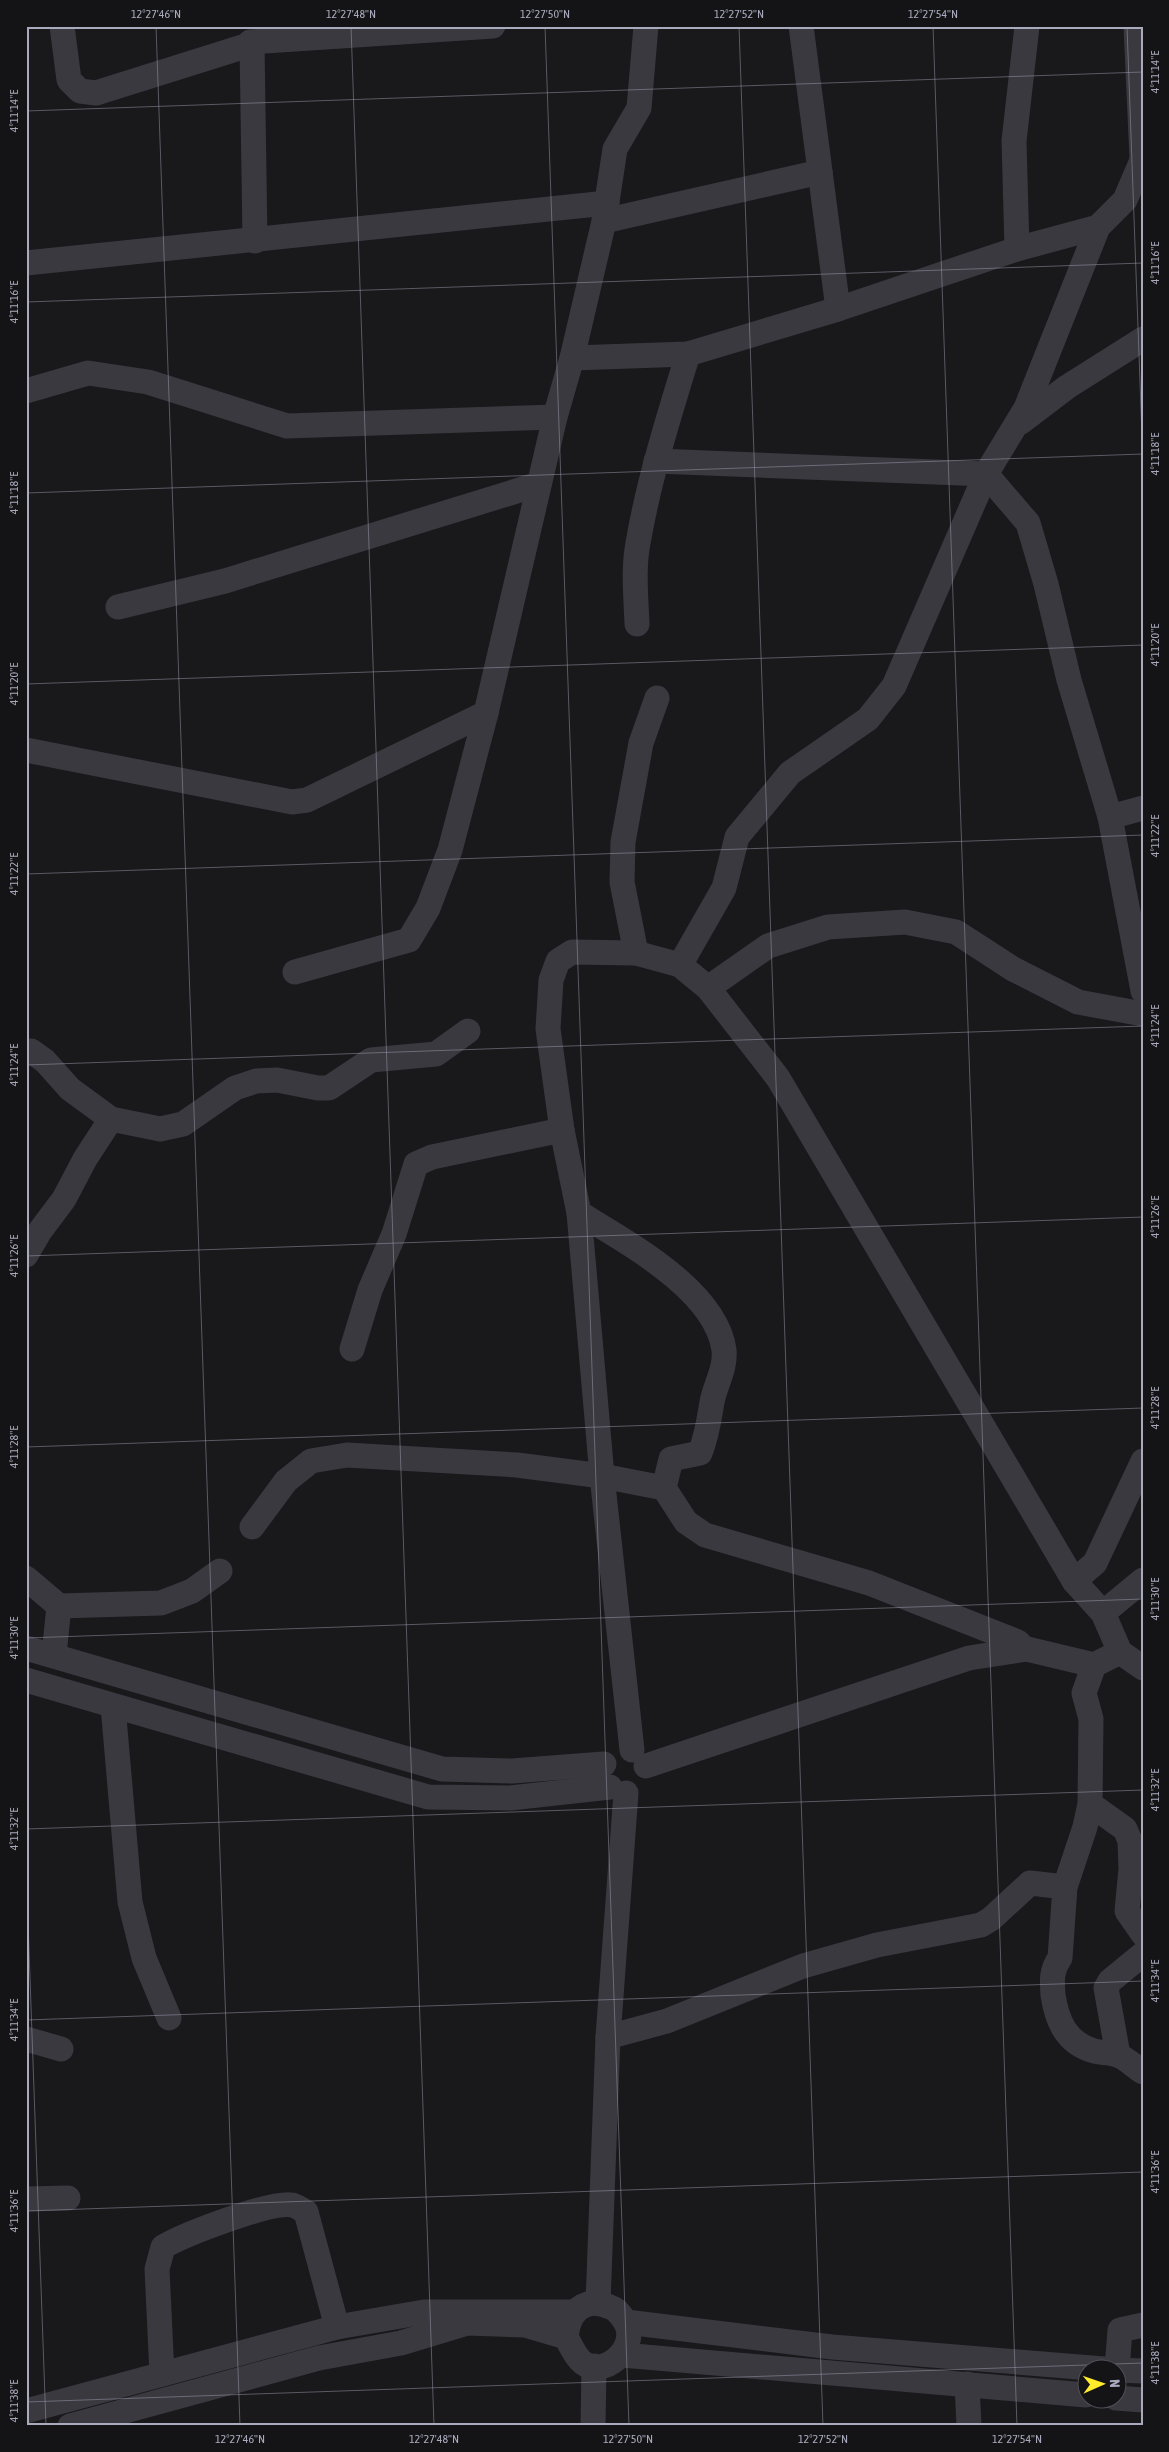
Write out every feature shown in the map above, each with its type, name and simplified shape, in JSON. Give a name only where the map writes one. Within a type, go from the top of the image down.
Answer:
[{"type":"street","points":[[62,26],[69,80],[80,91],[96,93],[254,37],[493,26]]},
{"type":"street","points":[[295,972],[409,940],[428,908],[450,850],[486,713],[555,418],[572,358],[605,212],[615,149],[638,108],[646,26]]},
{"type":"street","points":[[801,26],[838,309]]},
{"type":"street","points":[[1017,249],[1014,141],[1027,26]]},
{"type":"street","points":[[572,358],[688,354],[838,309],[1017,249],[1098,227],[1134,197],[1142,159],[1136,26]]},
{"type":"street","points":[[254,37],[255,241]]},
{"type":"street","points":[[26,263],[255,241],[605,212],[820,172]]},
{"type":"street","points":[[680,965],[724,888],[737,837],[790,773],[868,719],[894,686],[986,474],[1026,408],[1098,227]]},
{"type":"street","points":[[1012,429],[1067,387],[1143,338]]},
{"type":"street","points":[[637,624],[635,590],[637,544],[656,461],[688,354]]},
{"type":"street","points":[[26,391],[88,372],[148,382],[287,426],[555,418]]},
{"type":"street","points":[[656,461],[986,474],[1028,522],[1046,584],[1069,680],[1110,816],[1143,991]]},
{"type":"street","points":[[118,606],[225,581],[539,484]]},
{"type":"street","points":[[636,953],[622,882],[623,842],[641,742],[657,698]]},
{"type":"street","points":[[26,750],[292,802],[308,800],[486,713]]},
{"type":"street","points":[[1110,816],[1143,808]]},
{"type":"street","points":[[708,988],[768,946],[828,927],[905,922],[956,932],[1013,969],[1078,1002],[1143,1014]]},
{"type":"street","points":[[26,1648],[442,1768],[512,1771],[641,1785],[646,1778],[639,1758],[602,1476],[579,1213],[562,1130],[548,1029],[551,980],[558,961],[572,952],[636,953],[680,965],[708,988],[778,1078],[1074,1581],[1103,1613],[1120,1652],[1143,1668]]},
{"type":"street","points":[[26,1052],[31,1051],[45,1061],[70,1089],[111,1119],[160,1129],[184,1124],[235,1088],[256,1081],[277,1080],[318,1088],[329,1088],[371,1060],[436,1054],[468,1031]]},
{"type":"street","points":[[26,1254],[40,1231],[64,1199],[85,1159],[111,1119]]},
{"type":"street","points":[[352,1349],[370,1290],[394,1234],[416,1164],[432,1157],[562,1130]]},
{"type":"street","points":[[579,1213],[657,1261],[691,1292],[720,1334],[724,1352],[722,1370],[712,1400],[708,1435],[700,1453],[671,1459],[664,1488]]},
{"type":"street","points":[[252,1528],[286,1481],[311,1461],[347,1456],[517,1465],[602,1476],[664,1488],[686,1522],[706,1535],[869,1583],[1018,1642],[1024,1649],[1027,1648],[1094,1665],[1120,1652]]},
{"type":"street","points":[[1074,1581],[1095,1563],[1143,1461]]},
{"type":"street","points":[[26,1578],[59,1606],[161,1603],[192,1591],[220,1571]]},
{"type":"street","points":[[1103,1613],[1143,1580]]},
{"type":"street","points":[[54,1655],[59,1606]]},
{"type":"street","points":[[598,2303],[608,2037],[613,1782],[608,1756],[615,1751],[639,1758],[968,1658],[1027,1648]]},
{"type":"street","points":[[1094,1665],[1084,1693],[1091,1720],[1090,1804],[1085,1827],[1065,1887],[1060,1958],[1053,1967],[1052,1982],[1056,2012],[1068,2037],[1081,2046],[1118,2055],[1143,2072]]},
{"type":"street","points":[[28,1683],[428,1797],[510,1798],[613,1782]]},
{"type":"street","points":[[113,1706],[130,1902],[144,1958],[169,2018]]},
{"type":"street","points":[[1090,1804],[1125,1829],[1130,1841],[1131,1869],[1127,1911],[1143,1934]]},
{"type":"street","points":[[608,2037],[667,2021],[803,1966],[877,1945],[981,1925],[991,1919],[1030,1883],[1065,1887]]},
{"type":"street","points":[[1118,2055],[1106,1988],[1110,1981],[1143,1954]]},
{"type":"street","points":[[26,2039],[61,2048]]},
{"type":"street","points":[[26,2199],[68,2198]]},
{"type":"street","points":[[162,2374],[157,2270],[163,2247],[177,2239],[263,2209],[292,2205],[306,2212],[337,2328]]},
{"type":"street","points":[[598,2303],[615,2308],[626,2322],[629,2334],[627,2345],[622,2355],[609,2364],[594,2366],[580,2362],[566,2337],[569,2322],[575,2312],[588,2304],[598,2303]]},
{"type":"street","points":[[26,2411],[337,2328],[424,2312],[575,2312]]},
{"type":"street","points":[[626,2322],[832,2347],[1076,2367]]},
{"type":"street","points":[[70,2426],[318,2358],[401,2343],[467,2323],[525,2325],[566,2337]]},
{"type":"street","points":[[1118,2360],[1120,2330],[1143,2325]]},
{"type":"street","points":[[622,2355],[1076,2394]]},
{"type":"street","points":[[593,2426],[594,2366]]},
{"type":"street","points":[[1126,2371],[1143,2372]]},
{"type":"street","points":[[967,2384],[968,2426]]},
{"type":"street","points":[[1126,2399],[1143,2400]]}]
